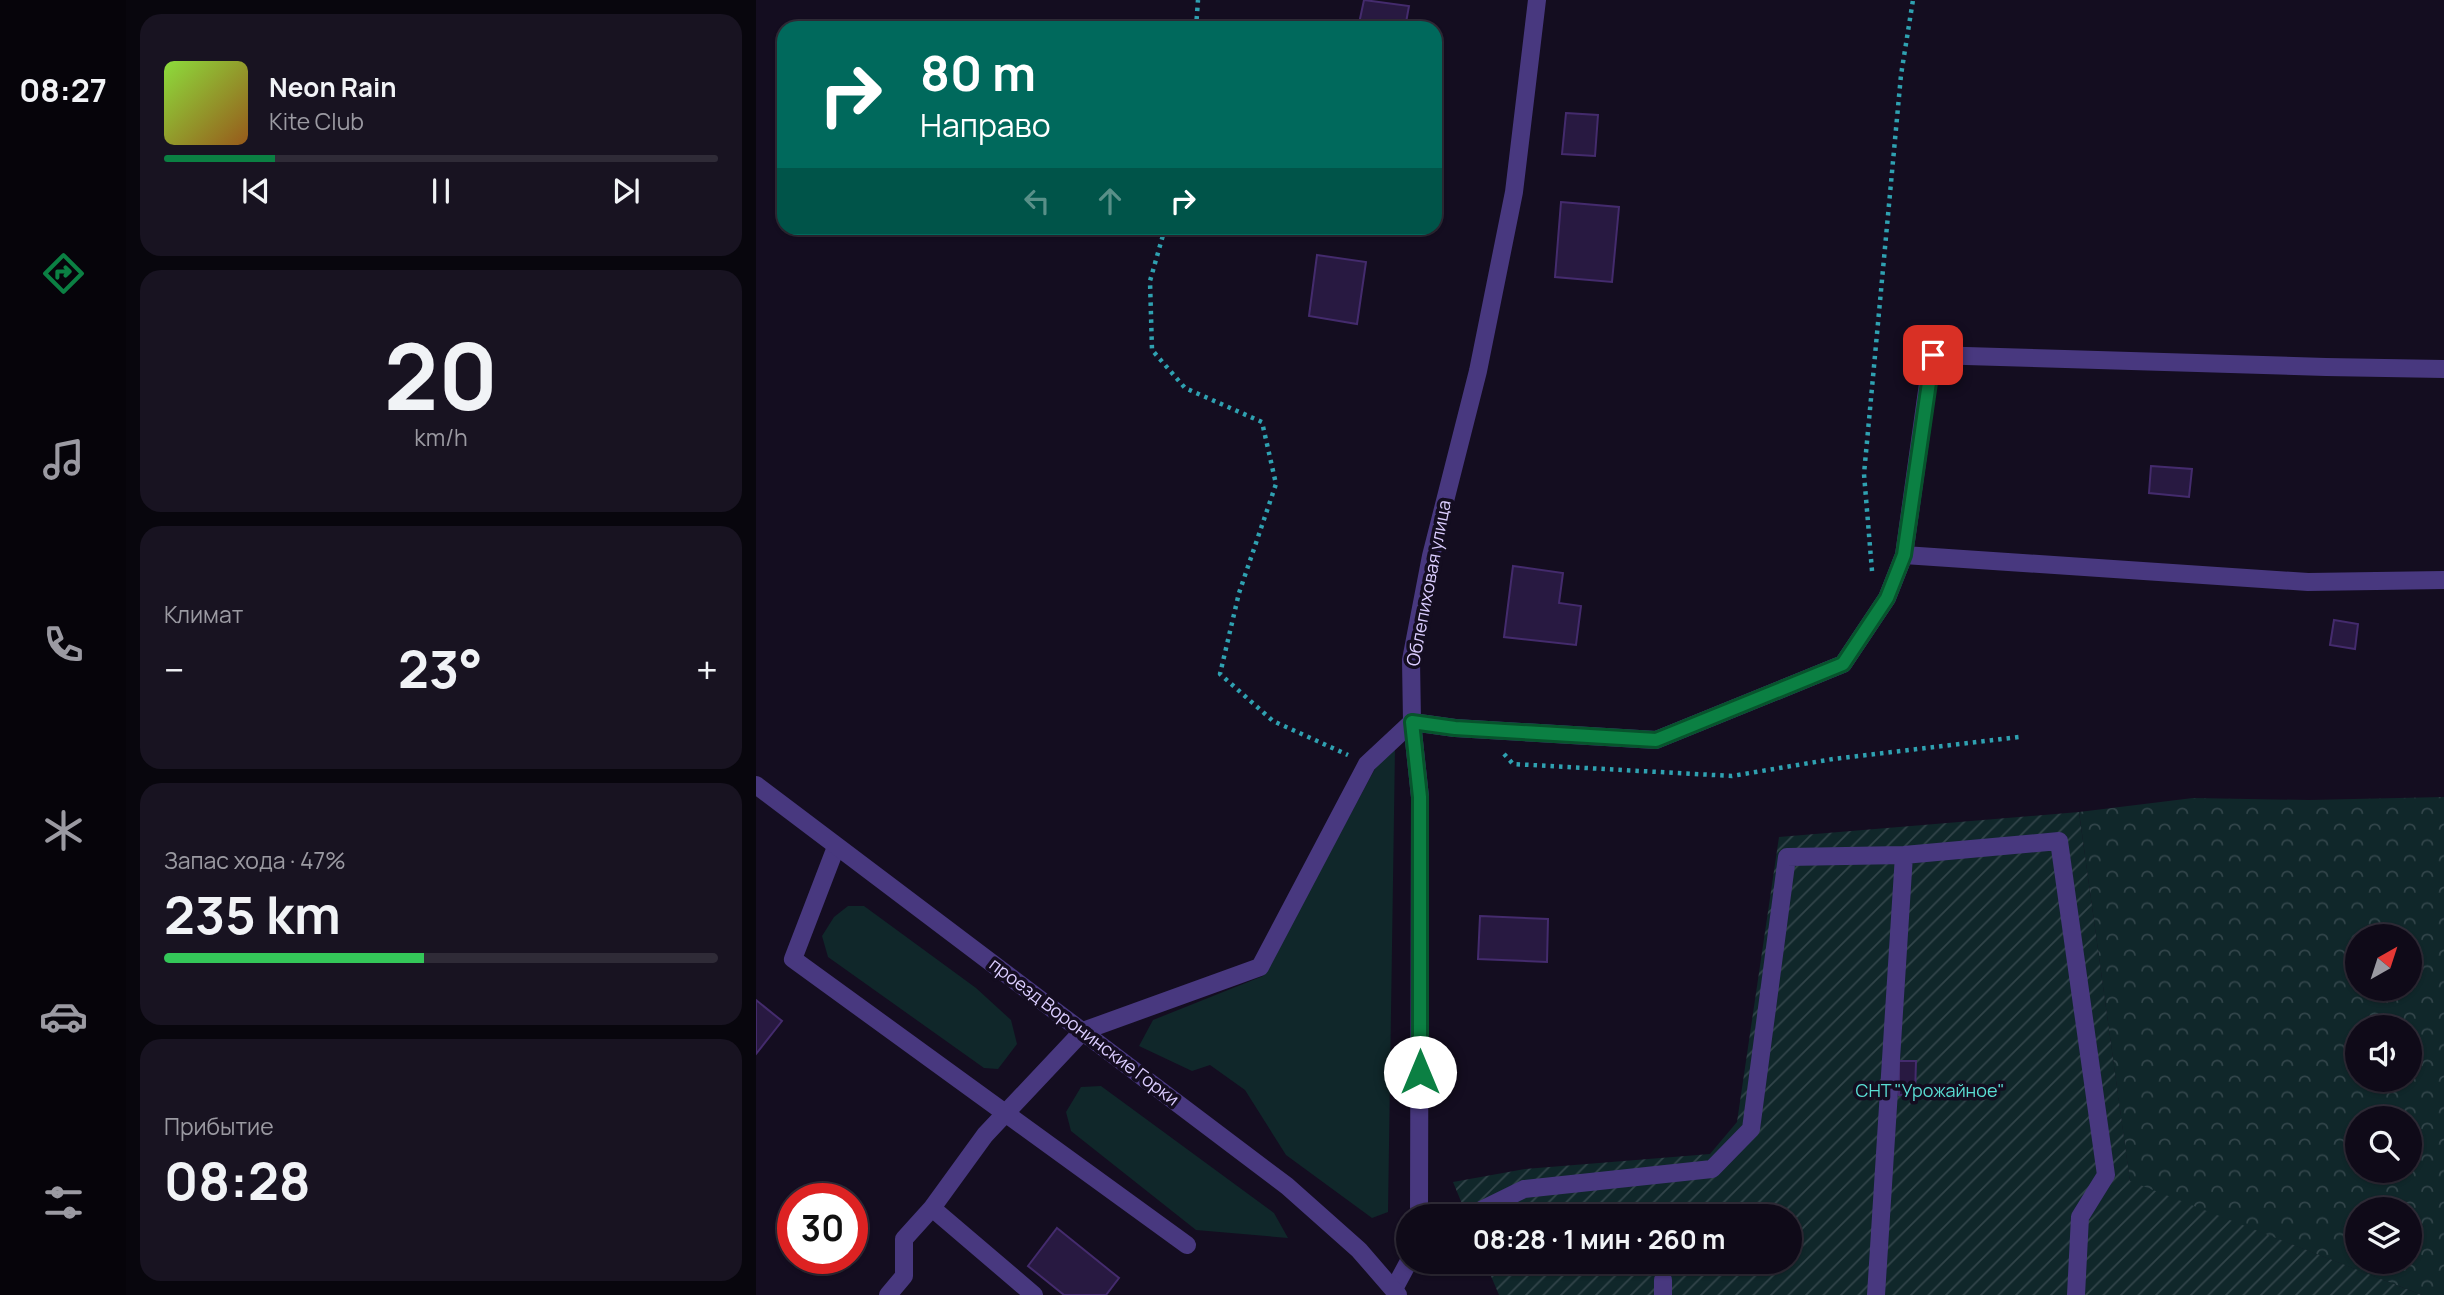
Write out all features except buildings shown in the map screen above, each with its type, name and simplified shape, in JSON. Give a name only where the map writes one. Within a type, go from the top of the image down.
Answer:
[{"type":"street","name":"Облепиховая улица","points":[[1419,1204],[1420,797],[1412,722],[1411,660],[1431,556],[1478,371],[1514,192],[1537,0]]},
{"type":"street","points":[[888,1295],[904,1276],[904,1238],[932,1208],[985,1135],[1083,1031],[1259,967],[1367,764],[1412,722],[1656,740],[1843,664],[1887,598],[1904,555],[1933,355],[2444,369]]},
{"type":"street","points":[[1904,555],[2308,582],[2444,580]]},
{"type":"street","name":"проезд Воронинские Горки","points":[[756,785],[1287,1186],[1359,1250],[1396,1292]]},
{"type":"street","points":[[1493,1204],[1524,1189],[1712,1169],[1751,1129],[1787,857],[1904,855],[2059,841],[2106,1175],[2080,1217],[2076,1295]]},
{"type":"street","points":[[836,847],[793,959],[1187,1245]]},
{"type":"street","points":[[1876,1295],[1904,855]]},
{"type":"street","points":[[932,1208],[1034,1295]]},
{"type":"street","points":[[1396,1292],[1404,1274]]},
{"type":"path","points":[[1196,21],[1198,0]]},
{"type":"path","points":[[1875,614],[1864,474],[1901,75],[1913,0]]},
{"type":"path","points":[[1163,235],[1150,281],[1152,350],[1185,388],[1262,422],[1276,484],[1239,593],[1220,674],[1273,721],[1367,764]]},
{"type":"path","points":[[1483,729],[1513,764],[1732,776],[1833,759],[2019,737]]},
{"type":"green space","points":[[1395,748],[1388,1212],[1372,1218],[1286,1155],[1245,1090],[1210,1065],[1192,1071],[1139,1046],[1153,1020],[1263,976],[1377,765]]},
{"type":"green space","points":[[2444,797],[2444,1295],[2422,1295],[2368,1274],[2422,1274],[2422,1197],[2345,1197],[2345,1265],[2130,1182],[2079,812],[2193,798],[2309,800]]},
{"type":"green space","name":"СНТ \"Урожайное\"","points":[[2079,812],[2130,1181],[2345,1265],[2345,1274],[2368,1274],[2422,1295],[1499,1295],[1490,1274],[1802,1274],[1802,1204],[1462,1204],[1453,1182],[1525,1169],[1710,1154],[1737,1122],[1779,837]]},
{"type":"green space","points":[[848,906],[864,906],[976,988],[1011,1020],[1017,1044],[998,1069],[984,1068],[828,957],[822,936],[834,917]]},
{"type":"green space","points":[[1101,1086],[1274,1213],[1288,1238],[1196,1230],[1071,1131],[1066,1112],[1081,1087]]},
{"type":"route","points":[[1420,1072],[1420,797],[1412,722],[1455,728],[1656,740],[1843,664],[1887,598],[1904,555],[1933,355]]}]
